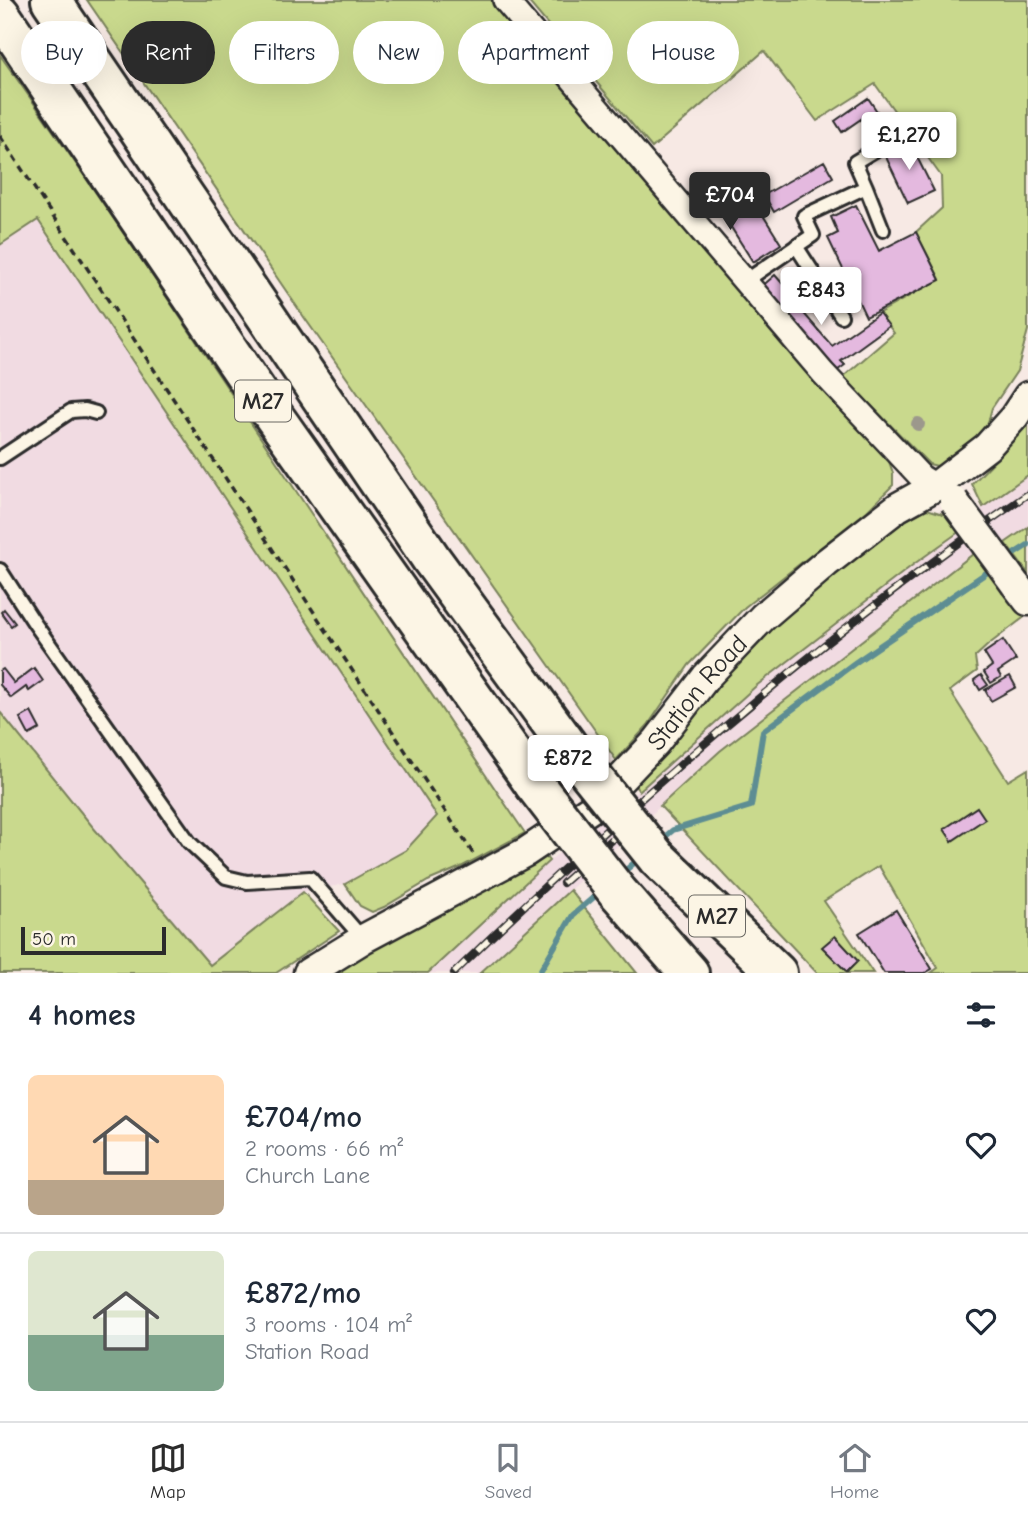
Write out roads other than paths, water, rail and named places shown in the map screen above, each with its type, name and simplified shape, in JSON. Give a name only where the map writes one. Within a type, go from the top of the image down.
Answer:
[{"type":"highway","name":"M27","points":[[51,0],[432,560],[573,753],[657,859],[756,973]]},
{"type":"highway","name":"M27","points":[[0,14],[269,410],[534,784],[677,973]]},
{"type":"highway","name":"M27","points":[[657,859],[776,973]]},
{"type":"highway","name":"M27","points":[[616,890],[689,973]]},
{"type":"street","points":[[505,0],[823,373],[921,477],[945,494],[1021,592]]},
{"type":"street","name":"Station Road","points":[[308,973],[363,939],[552,837],[596,805],[656,742],[706,677],[764,617],[825,562],[898,507],[945,494],[1014,417],[1028,396]]},
{"type":"lane","points":[[875,150],[855,162],[883,230]]},
{"type":"lane","points":[[744,282],[813,234],[804,216],[866,187]]},
{"type":"lane","points":[[796,246],[841,316]]},
{"type":"lane","points":[[0,458],[71,411],[85,410],[96,413]]},
{"type":"lane","points":[[0,570],[189,842],[226,877],[247,882],[310,878],[363,939]]},
{"type":"waterway","points":[[1006,559],[1028,545]]},
{"type":"waterway","points":[[660,841],[673,830],[751,806],[763,731],[856,662],[995,567]]},
{"type":"waterway","points":[[620,875],[641,857]]},
{"type":"waterway","points":[[539,973],[573,915],[601,891]]},
{"type":"railway","points":[[454,973],[590,845],[730,722],[876,604],[1028,494]]},
{"type":"railway","points":[[563,883],[626,827]]}]
